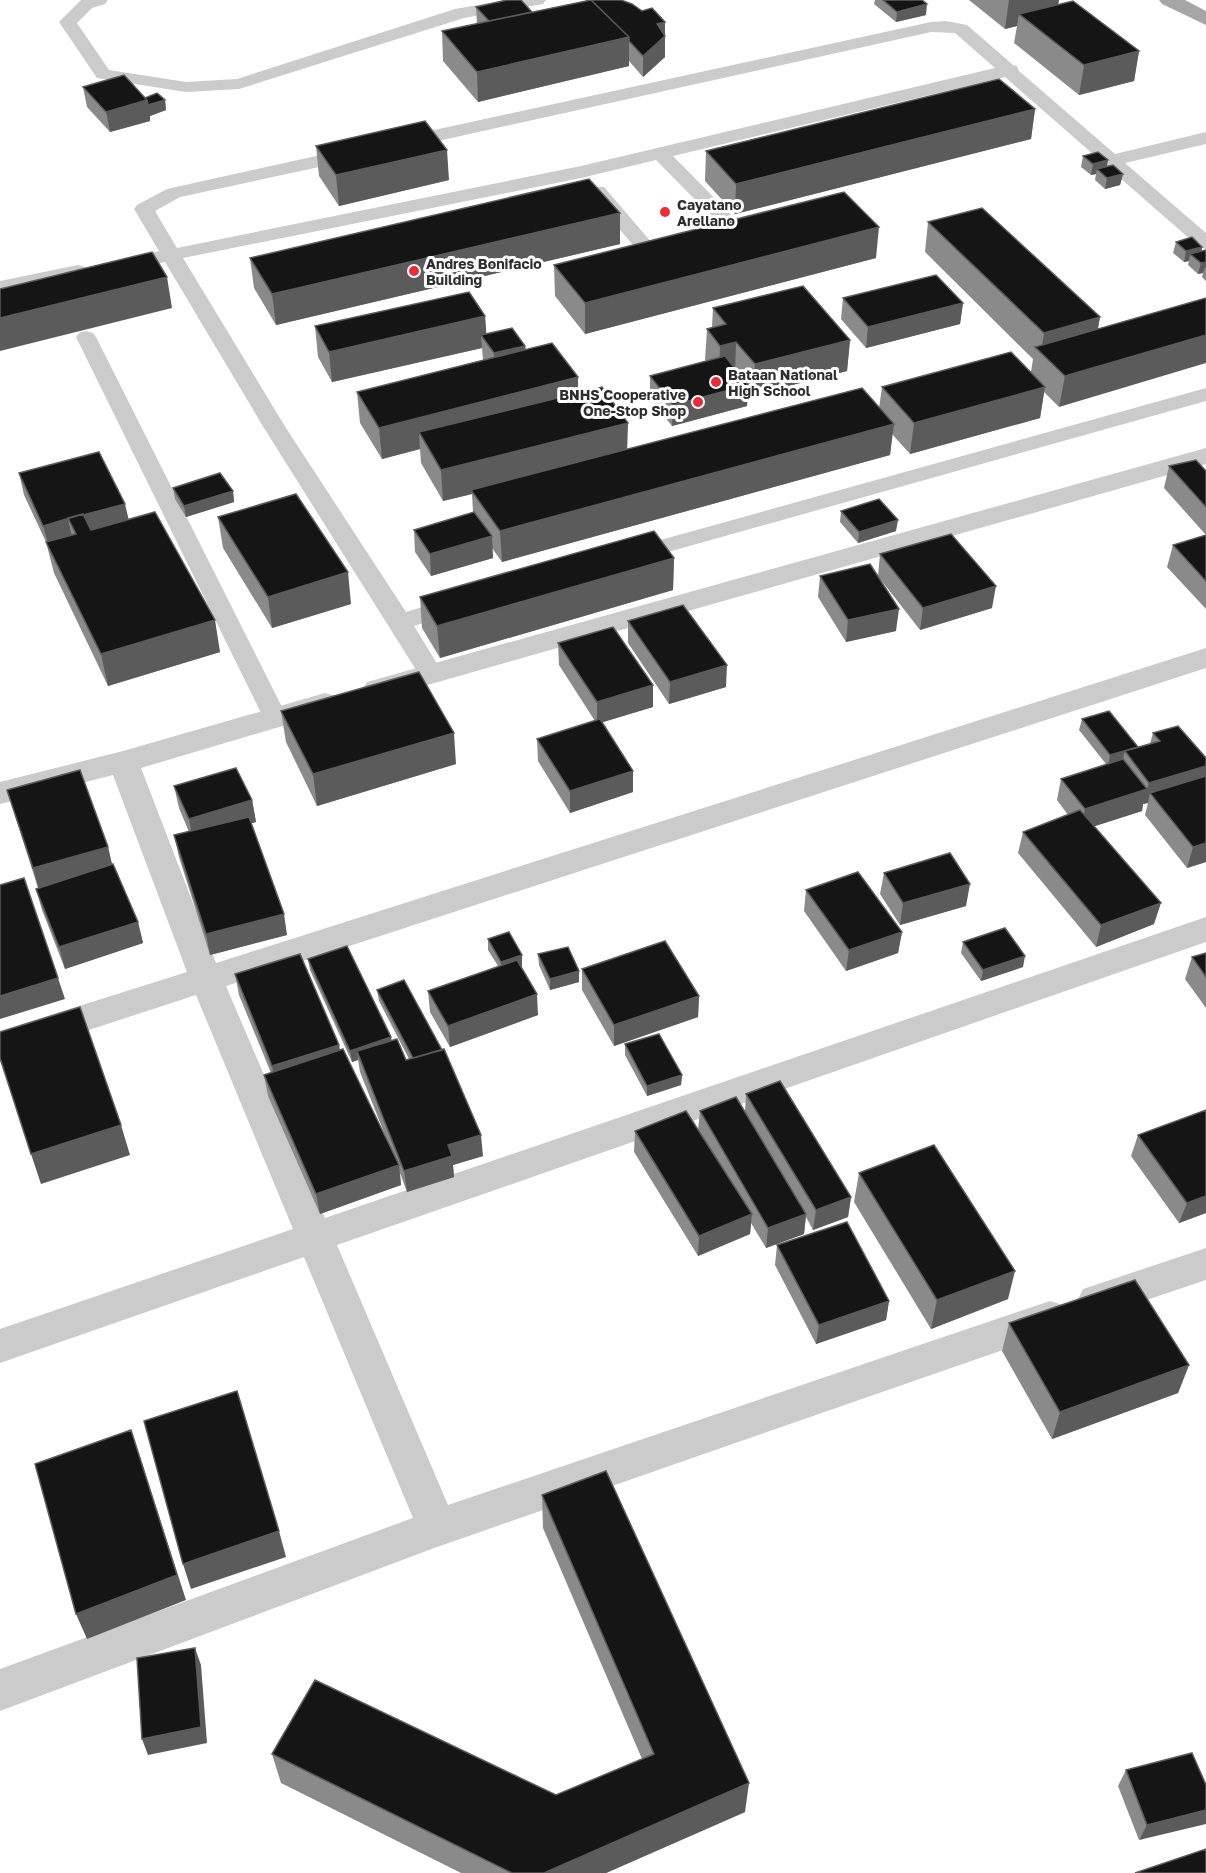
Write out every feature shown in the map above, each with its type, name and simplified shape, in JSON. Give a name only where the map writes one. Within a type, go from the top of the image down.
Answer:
[{"type":"main road","points":[[1169,0],[1206,19]]},
{"type":"street","points":[[0,793],[123,762],[275,717],[432,675],[1206,456]]},
{"type":"street","points":[[0,1045],[1206,658]]},
{"type":"street","points":[[123,762],[206,979],[437,1528]]},
{"type":"street","points":[[0,1346],[1206,929]]},
{"type":"street","points":[[0,1690],[437,1528],[1206,1264]]},
{"type":"lane","points":[[99,0],[86,4],[68,22],[103,74],[186,87],[239,84],[461,12],[537,0]]},
{"type":"lane","points":[[432,675],[269,418],[144,209],[174,193],[930,27],[946,26],[961,29],[1011,70],[1206,243]]},
{"type":"lane","points":[[138,261],[581,171],[1011,70]]},
{"type":"lane","points":[[1112,160],[1206,138]]},
{"type":"lane","points":[[581,171],[645,247],[666,254],[726,237],[733,227],[660,153]]},
{"type":"lane","points":[[0,287],[94,269]]},
{"type":"lane","points":[[86,337],[275,717]]},
{"type":"lane","points":[[604,563],[1206,394]]},
{"type":"lane","points":[[400,622],[478,599]]},
{"type":"building","points":[[507,0],[521,0],[532,12],[489,21],[476,7]]},
{"type":"building","points":[[591,0],[629,37],[477,72],[442,31]]},
{"type":"building","points":[[591,0],[621,0],[642,11],[652,8],[665,22],[657,24],[665,36],[643,56],[629,41],[629,37]]},
{"type":"building","points":[[883,0],[922,0],[927,4],[897,12]]},
{"type":"building","points":[[1073,1],[1139,51],[1084,65],[1019,14]]},
{"type":"building","points":[[124,75],[147,100],[106,112],[83,87]]},
{"type":"building","points":[[999,79],[1035,109],[736,184],[706,151]]},
{"type":"building","points":[[157,93],[165,100],[148,105],[145,98]]},
{"type":"building","points":[[425,121],[447,150],[336,175],[316,146]]},
{"type":"building","points":[[1098,152],[1108,160],[1093,164],[1083,156]]},
{"type":"building","points":[[1113,165],[1123,174],[1107,178],[1097,169]]},
{"type":"building","points":[[589,179],[620,213],[272,294],[250,258]]},
{"type":"building","points":[[844,192],[879,227],[585,303],[554,265]]},
{"type":"building","points":[[982,208],[1100,317],[1044,333],[928,222]]},
{"type":"building","points":[[1192,237],[1202,247],[1186,251],[1176,242]]},
{"type":"building","points":[[1206,250],[1206,262],[1201,263],[1190,254]]},
{"type":"building","points":[[152,252],[167,277],[0,318],[0,289]]},
{"type":"building","points":[[936,275],[963,303],[868,327],[843,298]]},
{"type":"building","points":[[803,286],[850,340],[755,364],[736,342],[720,346],[707,329],[726,324],[713,308]]},
{"type":"building","points":[[469,292],[485,316],[329,352],[315,326]]},
{"type":"building","points":[[1206,298],[1206,335],[1065,376],[1035,347]]},
{"type":"building","points":[[512,328],[525,346],[494,353],[481,335]]},
{"type":"building","points":[[552,343],[578,377],[379,428],[357,392]]},
{"type":"building","points":[[1011,352],[1045,387],[914,423],[882,387]]},
{"type":"building","points":[[725,356],[748,385],[673,405],[650,376]]},
{"type":"building","points":[[602,387],[628,423],[441,470],[419,432]]},
{"type":"building","points":[[862,388],[894,424],[500,531],[471,490]]},
{"type":"building","points":[[99,452],[125,504],[43,526],[19,473]]},
{"type":"building","points":[[1196,460],[1206,471],[1206,507],[1169,466]]},
{"type":"building","points":[[220,473],[233,491],[184,506],[173,488]]},
{"type":"building","points":[[296,494],[348,572],[268,597],[218,517]]},
{"type":"building","points":[[879,499],[898,520],[859,532],[841,511]]},
{"type":"building","points":[[155,512],[215,620],[101,654],[46,542],[76,534],[68,518],[83,514],[91,530]]},
{"type":"building","points":[[474,512],[492,536],[430,554],[414,530]]},
{"type":"building","points":[[654,531],[674,558],[437,626],[420,597]]},
{"type":"building","points":[[951,534],[996,586],[923,608],[880,554]]},
{"type":"building","points":[[1206,535],[1206,581],[1173,545]]},
{"type":"building","points":[[870,564],[899,609],[848,620],[820,576]]},
{"type":"building","points":[[683,605],[727,665],[670,682],[628,621]]},
{"type":"building","points":[[613,627],[653,685],[597,702],[558,643]]},
{"type":"building","points":[[419,672],[454,733],[313,774],[281,711]]},
{"type":"building","points":[[1109,711],[1138,747],[1110,755],[1082,719]]},
{"type":"building","points":[[600,719],[633,771],[570,791],[537,739]]},
{"type":"building","points":[[1178,726],[1206,758],[1206,766],[1149,783],[1125,751],[1160,741],[1153,733]]},
{"type":"building","points":[[1123,759],[1147,789],[1085,809],[1061,779]]},
{"type":"building","points":[[236,768],[252,800],[189,819],[174,786]]},
{"type":"building","points":[[80,770],[108,847],[33,868],[7,790]]},
{"type":"building","points":[[1206,776],[1206,843],[1193,847],[1150,793]]},
{"type":"building","points":[[1080,810],[1161,903],[1101,925],[1023,832]]},
{"type":"building","points":[[249,817],[284,914],[206,934],[174,835]]},
{"type":"building","points":[[950,853],[970,884],[903,903],[884,873]]},
{"type":"building","points":[[113,864],[138,922],[59,947],[36,889]]},
{"type":"building","points":[[858,872],[902,932],[849,950],[806,890]]},
{"type":"building","points":[[24,878],[58,978],[0,996],[0,885]]},
{"type":"building","points":[[1005,928],[1025,956],[983,970],[963,942]]},
{"type":"building","points":[[509,932],[522,955],[501,962],[488,939]]},
{"type":"building","points":[[665,941],[699,996],[614,1025],[582,969]]},
{"type":"building","points":[[347,946],[391,1037],[350,1051],[308,959]]},
{"type":"building","points":[[568,947],[579,971],[550,979],[538,954]]},
{"type":"building","points":[[1206,953],[1206,977],[1192,957]]},
{"type":"building","points":[[300,954],[339,1045],[272,1066],[235,974]]},
{"type":"building","points":[[517,960],[537,994],[448,1026],[428,991]]},
{"type":"building","points":[[404,980],[442,1050],[413,1058],[377,990]]},
{"type":"building","points":[[80,1007],[121,1125],[31,1154],[0,1058],[0,1032]]},
{"type":"building","points":[[659,1034],[682,1075],[647,1086],[625,1044]]},
{"type":"building","points":[[397,1039],[406,1060],[444,1049],[481,1135],[448,1145],[452,1156],[404,1171],[357,1051]]},
{"type":"building","points":[[343,1049],[399,1165],[316,1194],[264,1075]]},
{"type":"building","points":[[780,1081],[851,1197],[816,1210],[746,1094]]},
{"type":"building","points":[[736,1097],[806,1214],[768,1228],[700,1111]]},
{"type":"building","points":[[1206,1110],[1206,1196],[1187,1203],[1138,1135]]},
{"type":"building","points":[[686,1111],[752,1214],[699,1236],[635,1131]]},
{"type":"building","points":[[934,1145],[1015,1271],[937,1300],[859,1173]]},
{"type":"building","points":[[847,1222],[889,1301],[819,1325],[777,1245]]},
{"type":"building","points":[[1135,1280],[1189,1365],[1060,1412],[1009,1323]]},
{"type":"building","points":[[237,1391],[279,1531],[183,1564],[144,1421]]},
{"type":"building","points":[[131,1430],[177,1575],[76,1614],[35,1464]]},
{"type":"building","points":[[606,1471],[749,1783],[544,1873],[512,1873],[272,1754],[315,1680],[556,1795],[654,1754],[542,1495]]},
{"type":"building","points":[[195,1648],[201,1727],[142,1739],[137,1658]]},
{"type":"building","points":[[1192,1753],[1206,1785],[1206,1810],[1147,1825],[1126,1770]]},
{"type":"building","points":[[1206,1849],[1206,1873],[1135,1873]]},
{"type":"place","name":"Cayatano Arellano","points":[[665,212]]},
{"type":"place","name":"Andres Bonifacio Building","points":[[414,271]]},
{"type":"place","name":"Bataan National High School","points":[[716,382]]},
{"type":"place","name":"BNHS Cooperative One-Stop Shop","points":[[698,402]]}]
